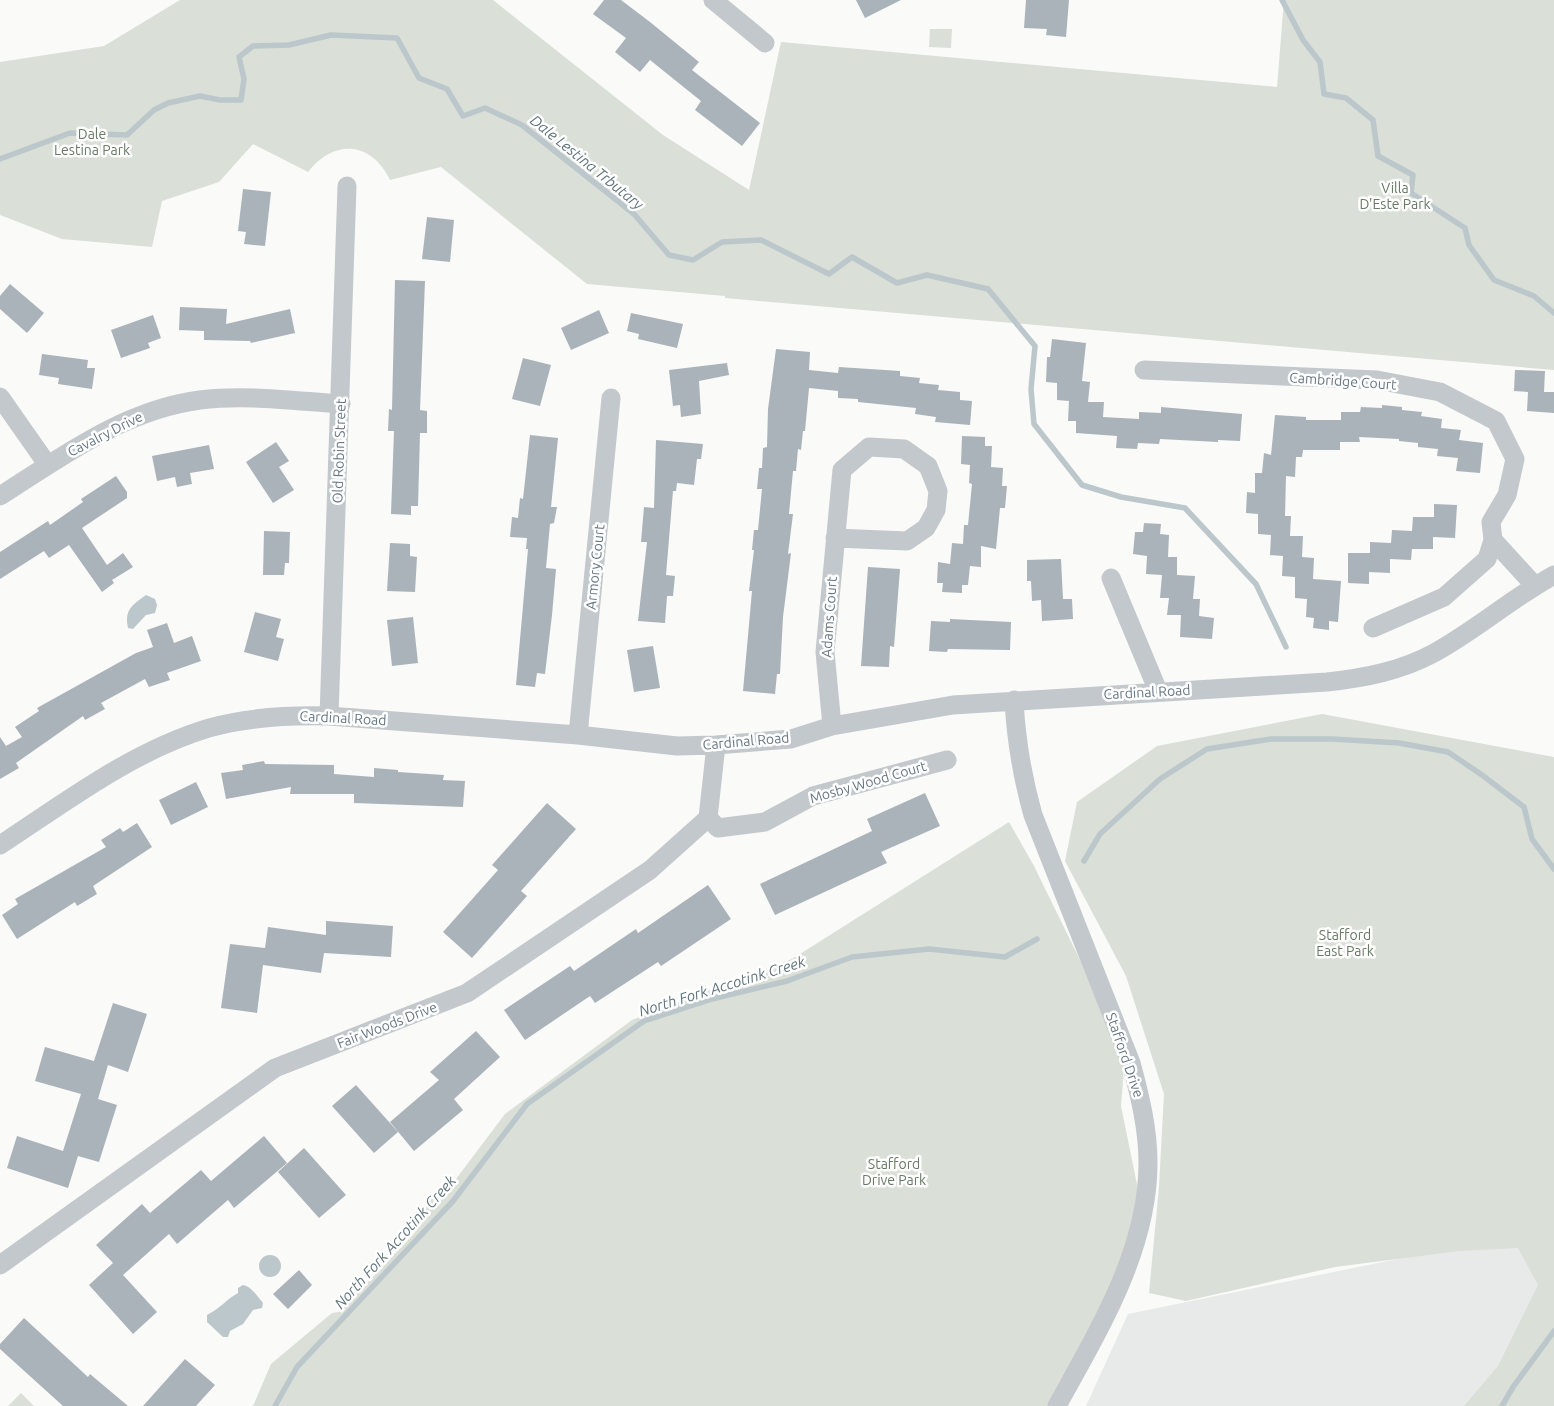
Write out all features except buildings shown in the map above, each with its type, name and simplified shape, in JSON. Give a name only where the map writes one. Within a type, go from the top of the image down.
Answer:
[{"type":"street","points":[[713,0],[765,43]]},
{"type":"street","name":"Old Robin Street","points":[[329,716],[347,186]]},
{"type":"street","name":"Cambridge Court","points":[[1144,370],[1377,380],[1442,393],[1496,421],[1514,459],[1507,495],[1491,522],[1493,540],[1487,559],[1444,597],[1373,628]]},
{"type":"street","points":[[0,397],[47,464]]},
{"type":"street","name":"Cavalry Drive","points":[[0,496],[47,464],[120,424],[150,411],[180,403],[227,398],[341,404]]},
{"type":"street","name":"Armory Court","points":[[578,735],[611,398]]},
{"type":"street","name":"Adams Court","points":[[832,726],[825,652],[835,538],[842,470],[869,447],[904,450],[928,466],[938,491],[936,510],[926,528],[907,541],[835,538]]},
{"type":"street","points":[[1493,540],[1535,586]]},
{"type":"street","name":"Cardinal Road","points":[[0,845],[99,782],[166,744],[208,728],[254,719],[293,715],[329,716],[578,735],[677,746],[716,745],[791,739],[832,726],[952,705],[1327,682],[1378,674],[1434,653],[1554,575]]},
{"type":"street","points":[[1111,578],[1158,691]]},
{"type":"street","name":"Stafford Drive","points":[[1014,700],[1018,750],[1033,815],[1131,1063],[1141,1099],[1147,1135],[1147,1187],[1137,1240],[1122,1278],[1057,1406]]},
{"type":"street","points":[[708,818],[716,745]]},
{"type":"street","name":"Mosby Wood Court","points":[[708,818],[718,828],[765,822],[813,796],[946,760]]},
{"type":"street","name":"Fair Woods Drive","points":[[0,1265],[275,1068],[467,993],[650,870],[708,818]]},
{"type":"shaded area","points":[[146,595],[155,599],[157,605],[155,613],[146,615],[133,629],[128,628],[127,617],[130,608]]},
{"type":"shaded area","points":[[1554,1227],[1554,1406],[1086,1406],[1128,1314]]},
{"type":"shaded area","points":[[270,1255],[278,1258],[281,1266],[278,1274],[270,1277],[262,1274],[259,1266],[262,1258]]},
{"type":"shaded area","points":[[243,1285],[249,1288],[263,1303],[262,1308],[253,1310],[243,1324],[230,1331],[228,1337],[223,1337],[207,1322],[207,1315],[238,1293],[238,1288]]},
{"type":"green space","name":"Villa D'Este Park","points":[[180,0],[493,0],[663,135],[749,190],[781,42],[1277,87],[1284,0],[1554,0],[1554,370],[725,298],[725,296],[587,284],[441,167],[390,180],[382,167],[373,158],[363,152],[352,149],[340,150],[329,154],[318,161],[308,172],[253,144],[219,182],[162,201],[152,247],[62,239],[0,215],[0,62],[104,46]]},
{"type":"green space","points":[[930,29],[952,29],[951,48],[929,47]]},
{"type":"green space","name":"Stafford East Park","points":[[1322,714],[1554,757],[1554,1406],[1464,1406],[1498,1366],[1538,1285],[1518,1248],[1459,1251],[1335,1267],[1186,1301],[1149,1293],[1159,1187],[1164,1094],[1126,976],[1065,861],[1077,802],[1157,746]]},
{"type":"green space","name":"Stafford Drive Park","points":[[1009,822],[1034,866],[1081,962],[1124,1069],[1121,1106],[1143,1214],[1056,1406],[253,1406],[271,1364],[332,1313],[339,1312],[412,1236],[423,1222],[428,1199],[456,1179],[505,1114],[632,1020],[792,959]]},
{"type":"green space","points":[[21,1393],[34,1406],[8,1406]]},
{"type":"waterway","points":[[1282,0],[1303,40],[1320,62],[1324,94],[1346,98],[1373,120],[1378,156],[1413,175],[1411,193],[1465,228],[1469,245],[1494,280],[1534,296],[1554,313]]},
{"type":"waterway","name":"Dale Lestina Trbutary","points":[[0,159],[70,133],[127,135],[154,110],[168,103],[200,96],[220,100],[241,100],[244,79],[239,57],[253,46],[289,45],[331,35],[397,38],[419,78],[447,89],[463,116],[485,108],[522,125],[634,214],[669,255],[693,260],[722,242],[761,240],[829,274],[852,257],[897,283],[927,275],[988,289],[1035,346],[1031,389],[1034,424],[1082,485],[1121,497],[1185,508],[1256,584],[1286,647]]},
{"type":"waterway","name":"North Fork Accotink Creek","points":[[1084,861],[1100,834],[1160,779],[1207,749],[1271,739],[1332,739],[1399,743],[1448,752],[1524,807],[1532,839],[1554,869]]},
{"type":"waterway","name":"North Fork Accotink Creek","points":[[275,1406],[297,1367],[453,1201],[527,1104],[644,1021],[712,999],[787,981],[852,957],[929,949],[1005,957],[1037,939]]},
{"type":"waterway","points":[[1502,1406],[1513,1387],[1554,1331]]},
{"type":"park label","name":"Dale Lestina Park","points":[[92,142]]}]
